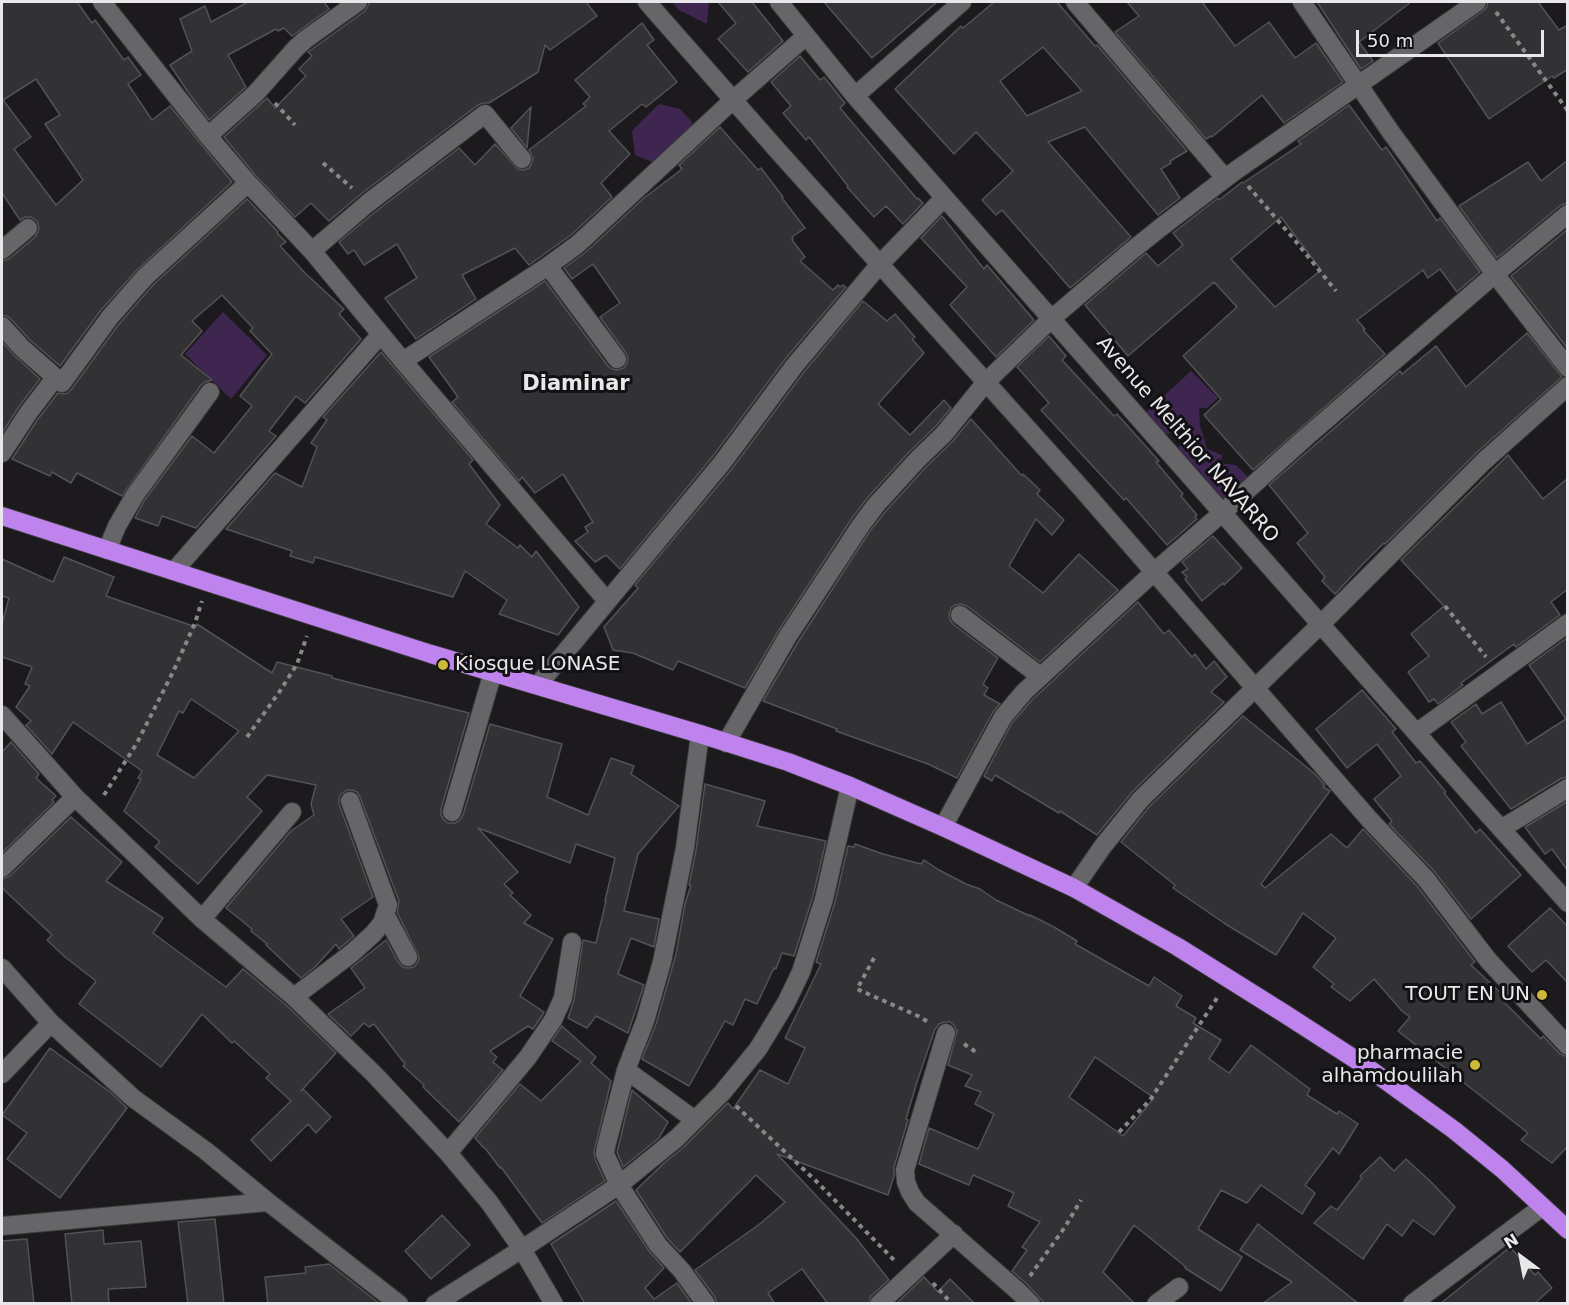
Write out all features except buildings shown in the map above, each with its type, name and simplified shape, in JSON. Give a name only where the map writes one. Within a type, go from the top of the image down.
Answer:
[{"type":"highway","points":[[2,516],[313,616],[788,762],[850,786],[943,827],[1074,888],[1178,947],[1314,1033],[1410,1097],[1454,1130],[1502,1169],[1568,1230]]},
{"type":"street","points":[[208,136],[260,88],[301,43],[358,2]]},
{"type":"street","points":[[647,2],[1154,572],[1369,819],[1426,879],[1488,960],[1568,1047]]},
{"type":"street","name":"Avenue Melthior NAVARRO","points":[[779,2],[855,96],[1050,320],[1501,829],[1565,896]]},
{"type":"street","points":[[855,96],[962,2]]},
{"type":"street","points":[[1075,2],[1230,174]]},
{"type":"street","points":[[1302,2],[1358,85],[1495,274],[1568,368]]},
{"type":"street","points":[[726,743],[788,636],[861,525],[876,505],[944,434],[986,382],[1050,320],[1130,252],[1230,174],[1477,2]]},
{"type":"street","points":[[107,3],[208,136],[248,183],[312,251],[607,601]]},
{"type":"street","points":[[403,361],[578,244],[733,100],[806,36]]},
{"type":"street","points":[[312,251],[368,203],[485,114],[522,159]]},
{"type":"street","points":[[2,326],[22,348],[62,383],[110,317],[145,277],[248,183]]},
{"type":"street","points":[[538,685],[722,463],[795,365],[880,264],[944,198]]},
{"type":"street","points":[[943,827],[1004,717],[1040,676],[1305,438],[1568,214]]},
{"type":"street","points":[[2,250],[28,228]]},
{"type":"street","points":[[548,266],[617,358]]},
{"type":"street","points":[[174,571],[381,334]]},
{"type":"street","points":[[2,453],[28,412],[55,378]]},
{"type":"street","points":[[1074,888],[1103,846],[1141,799],[1484,461],[1568,386]]},
{"type":"street","points":[[107,550],[117,526],[135,495],[210,392]]},
{"type":"street","points":[[960,615],[1040,676]]},
{"type":"street","points":[[1416,733],[1568,623]]},
{"type":"street","points":[[452,812],[493,672]]},
{"type":"street","points":[[2,716],[75,797],[202,919],[294,997],[374,1074],[448,1153],[489,1202],[522,1249],[554,1304]]},
{"type":"street","points":[[700,734],[685,848],[662,962],[645,1021],[626,1070],[605,1154],[619,1185],[658,1245],[682,1271],[706,1304]]},
{"type":"street","points":[[435,1304],[619,1185],[677,1138],[722,1093],[758,1048],[786,1003],[801,972],[824,899],[850,786]]},
{"type":"street","points":[[1501,829],[1568,788]]},
{"type":"street","points":[[2,868],[75,797]]},
{"type":"street","points":[[294,997],[373,934],[382,923],[388,904],[350,801]]},
{"type":"street","points":[[202,919],[292,812]]},
{"type":"street","points":[[385,914],[408,957]]},
{"type":"street","points":[[448,1153],[528,1058],[553,1020],[563,998],[572,942]]},
{"type":"street","points":[[2,968],[51,1023],[133,1098],[206,1151],[267,1202],[399,1304]]},
{"type":"street","points":[[2,1074],[51,1023]]},
{"type":"street","points":[[946,1033],[905,1170],[906,1182],[917,1203],[1025,1298]]},
{"type":"street","points":[[626,1070],[695,1120]]},
{"type":"street","points":[[2,1226],[267,1202]]},
{"type":"street","points":[[1412,1304],[1542,1206]]},
{"type":"street","points":[[879,1304],[954,1234]]},
{"type":"street","points":[[1156,1304],[1179,1287]]},
{"type":"path","points":[[1495,10],[1568,111]]},
{"type":"path","points":[[260,88],[295,125]]},
{"type":"path","points":[[323,163],[368,203]]},
{"type":"path","points":[[1230,174],[1293,238],[1336,291]]},
{"type":"path","points":[[92,813],[116,778],[142,733],[195,623],[209,583]]},
{"type":"path","points":[[1444,606],[1499,672]]},
{"type":"path","points":[[247,737],[297,664],[313,616]]},
{"type":"path","points":[[873,958],[857,989],[918,1016],[979,1054]]},
{"type":"path","points":[[1119,1132],[1150,1100],[1229,980]]},
{"type":"path","points":[[722,1093],[861,1226],[952,1304]]},
{"type":"path","points":[[1025,1298],[1081,1200]]},
{"type":"shaded area","points":[[672,2],[709,2],[707,24],[679,10]]},
{"type":"shaded area","points":[[659,104],[680,109],[700,131],[657,164],[635,155],[632,131]]},
{"type":"shaded area","points":[[223,312],[267,355],[231,399],[185,354]]},
{"type":"shaded area","points":[[1191,371],[1218,398],[1207,408],[1199,408],[1200,425],[1207,449],[1222,455],[1221,463],[1236,465],[1250,479],[1227,501],[1210,491],[1206,479],[1192,463],[1174,453],[1186,438],[1184,429],[1160,436],[1143,415]]},
{"type":"place","name":"Kiosque LONASE","points":[[443,665]]},
{"type":"place","name":"TOUT EN UN","points":[[1542,995]]},
{"type":"place","name":"pharmacie alhamdoulilah","points":[[1475,1065]]},
{"type":"district","name":"Diaminar","points":[[576,385]]}]
